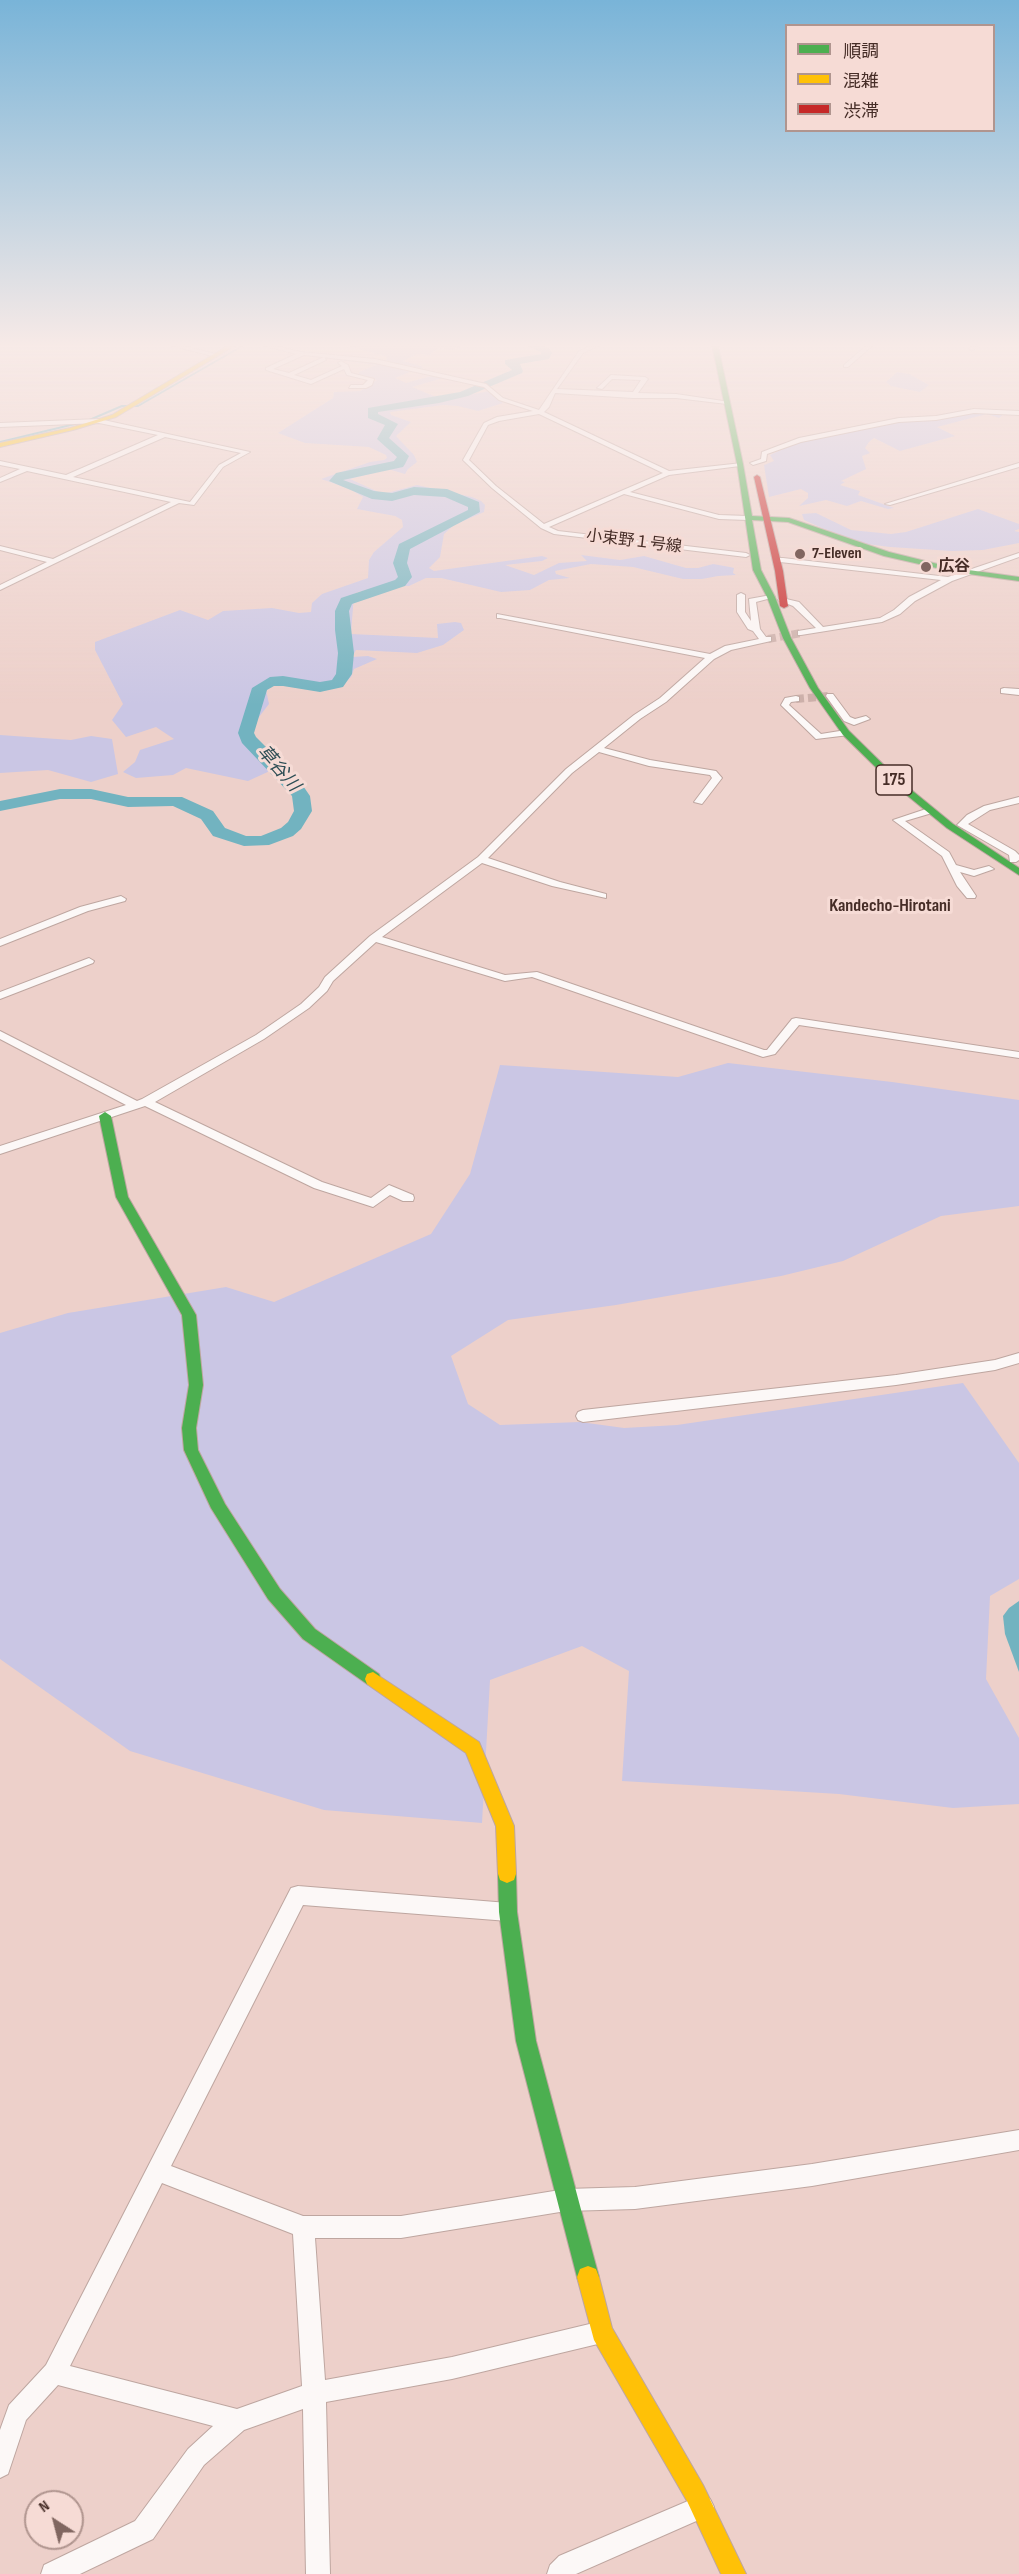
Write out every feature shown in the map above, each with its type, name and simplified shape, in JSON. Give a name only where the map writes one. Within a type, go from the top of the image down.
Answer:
[{"type":"main road","name":"175","points":[[752,465],[748,518],[757,570],[777,598],[797,639],[799,658],[814,688],[846,733],[895,781],[929,810],[956,825],[1016,866]]},
{"type":"main road","name":"175","points":[[754,465],[779,570],[777,598]]},
{"type":"main road","points":[[748,518],[789,520],[887,554],[967,572],[1019,579]]},
{"type":"main road","points":[[105,1116],[123,1197],[132,1218],[189,1315],[196,1385],[189,1428],[191,1450],[219,1508],[274,1594],[309,1634],[473,1748],[505,1826],[508,1912],[526,2041],[602,2332],[702,2507],[734,2574]]},
{"type":"street","points":[[11,465],[192,504],[223,465]]},
{"type":"street","points":[[67,477],[94,465]]},
{"type":"street","name":"小束野１号線","points":[[471,465],[543,527],[556,533],[746,555]]},
{"type":"street","points":[[651,465],[668,473]]},
{"type":"street","points":[[543,527],[668,473],[715,465]]},
{"type":"street","points":[[888,504],[1019,465]]},
{"type":"street","points":[[0,480],[26,468]]},
{"type":"street","points":[[623,492],[719,517],[748,518]]},
{"type":"street","points":[[0,588],[178,501]]},
{"type":"street","points":[[0,548],[54,562]]},
{"type":"street","points":[[1005,559],[1019,549]]},
{"type":"street","points":[[801,633],[882,620],[897,612],[912,599],[949,579],[1019,555]]},
{"type":"street","points":[[1005,559],[1019,561]]},
{"type":"street","points":[[783,560],[949,579]]},
{"type":"street","points":[[0,1150],[141,1103],[260,1037],[305,1006],[329,979],[374,938],[481,859],[542,797],[598,749],[663,700],[711,657],[728,648],[766,640],[751,627],[741,612],[741,595]]},
{"type":"street","points":[[756,629],[752,601],[777,598],[796,604],[821,629]]},
{"type":"street","points":[[500,616],[711,657]]},
{"type":"street","points":[[1004,692],[1019,692]]},
{"type":"street","points":[[830,696],[847,719],[854,722],[866,719]]},
{"type":"street","points":[[796,699],[788,700],[785,705],[819,737],[846,733]]},
{"type":"street","points":[[598,749],[649,763],[713,773],[717,778],[699,801]]},
{"type":"street","points":[[956,825],[987,808],[1019,800]]},
{"type":"street","points":[[929,810],[898,820],[940,849],[971,896]]},
{"type":"street","points":[[481,859],[556,884],[602,896]]},
{"type":"street","points":[[953,867],[974,873],[989,869]]},
{"type":"street","points":[[0,943],[84,909],[121,899]]},
{"type":"street","points":[[374,938],[505,978],[533,974],[763,1054],[771,1052],[796,1022],[1019,1055]]},
{"type":"street","points":[[0,996],[89,962]]},
{"type":"street","points":[[0,1034],[141,1103],[318,1185],[373,1203],[389,1189],[408,1198]]},
{"type":"street","points":[[583,1416],[896,1380],[994,1365],[1019,1358]]},
{"type":"street","points":[[0,2466],[17,2413],[54,2373],[298,1895],[508,1912]]},
{"type":"street","points":[[157,2171],[303,2227],[401,2227],[566,2200],[635,2198],[812,2175],[1019,2140]]},
{"type":"street","points":[[303,2227],[314,2393],[318,2574]]},
{"type":"street","points":[[53,2574],[144,2530],[196,2457],[237,2421],[314,2393],[452,2368],[602,2332]]},
{"type":"street","points":[[54,2373],[237,2421]]},
{"type":"street","points":[[559,2574],[568,2565],[702,2507]]},
{"type":"shaded area","points":[[361,465],[413,465],[405,474],[388,469],[350,479],[383,494],[417,485],[481,501],[485,505],[484,512],[454,525],[444,534],[440,557],[429,568],[434,571],[542,556],[548,558],[542,561],[505,565],[534,575],[559,563],[587,561],[581,555],[620,560],[644,556],[686,568],[713,564],[734,568],[733,573],[736,575],[683,579],[633,567],[591,564],[555,571],[556,574],[570,578],[549,580],[530,590],[501,592],[441,578],[426,578],[409,586],[384,586],[358,592],[354,594],[351,634],[438,638],[437,624],[455,622],[461,623],[464,630],[443,645],[417,653],[356,650],[352,657],[368,656],[377,659],[354,669],[351,677],[342,685],[280,679],[266,690],[269,704],[242,739],[272,770],[248,781],[186,768],[173,775],[136,778],[123,772],[135,762],[140,750],[174,739],[156,727],[126,737],[112,720],[123,704],[95,650],[95,642],[180,610],[208,620],[223,611],[272,608],[299,613],[311,612],[312,603],[322,594],[368,578],[369,560],[374,552],[403,527],[402,520],[395,516],[357,509],[363,497],[350,489],[321,479]]},
{"type":"shaded area","points":[[764,465],[865,465],[866,469],[841,481],[845,482],[840,485],[860,491],[858,495],[894,508],[888,509],[861,501],[847,506],[826,500],[799,506],[808,498],[808,493],[801,489],[769,497]]},
{"type":"shaded area","points":[[978,509],[1019,524],[1019,529],[1014,531],[1019,532],[1019,543],[983,550],[952,551],[867,544],[804,520],[802,514],[816,513],[851,530],[891,534],[906,532]]},
{"type":"shaded area","points":[[0,735],[71,740],[91,736],[112,739],[118,774],[91,782],[48,770],[0,773]]},
{"type":"shaded area","points":[[728,1063],[892,1082],[1019,1100],[1019,1206],[941,1216],[843,1261],[781,1276],[616,1305],[508,1320],[451,1356],[468,1404],[500,1425],[580,1422],[624,1428],[677,1425],[963,1383],[1019,1463],[1019,1579],[990,1596],[986,1679],[1019,1738],[1019,1804],[953,1808],[839,1794],[622,1781],[629,1671],[582,1646],[490,1680],[482,1823],[324,1810],[130,1751],[0,1659],[0,1333],[68,1313],[226,1287],[274,1302],[431,1234],[470,1174],[500,1065],[678,1077]]},
{"type":"water","points":[[1019,1601],[1019,1672],[1005,1634],[1003,1616]]},
{"type":"waterway","name":"草谷川","points":[[0,806],[60,794],[91,794],[128,802],[176,801],[207,815],[219,832],[244,841],[263,841],[287,832],[295,825],[303,811],[301,796],[293,784],[248,739],[246,733],[260,688],[270,682],[283,681],[320,687],[337,684],[344,674],[346,653],[342,630],[342,611],[346,601],[400,583],[405,577],[400,563],[404,547],[474,512],[474,505],[447,493],[414,491],[392,497],[372,495],[335,481],[340,476],[393,465]]},
{"type":"tunnel","points":[[768,639],[801,633]]},
{"type":"tunnel","points":[[796,699],[829,696]]},
{"type":"traffic: fast","points":[[740,465],[757,570],[771,597],[787,638],[814,688],[846,733],[895,781],[950,826],[1019,872]]},
{"type":"traffic: fast","points":[[752,518],[789,520],[887,554],[954,570],[1019,579]]},
{"type":"traffic: fast","points":[[105,1116],[122,1197],[189,1315],[196,1385],[189,1428],[191,1450],[219,1508],[274,1594],[309,1634],[373,1679]]},
{"type":"traffic: fast","points":[[507,1874],[508,1912],[526,2041],[588,2277]]},
{"type":"traffic: slow","points":[[373,1679],[473,1748],[505,1826],[507,1874]]},
{"type":"traffic: slow","points":[[588,2277],[602,2332],[695,2493],[734,2574]]},
{"type":"traffic: jam","points":[[757,477],[779,571],[784,606]]},
{"type":"place","name":"7-Eleven","points":[[800,554]]},
{"type":"place","name":"広谷","points":[[926,567]]},
{"type":"district","name":"Kandecho-Hirotani","points":[[890,906]]}]
